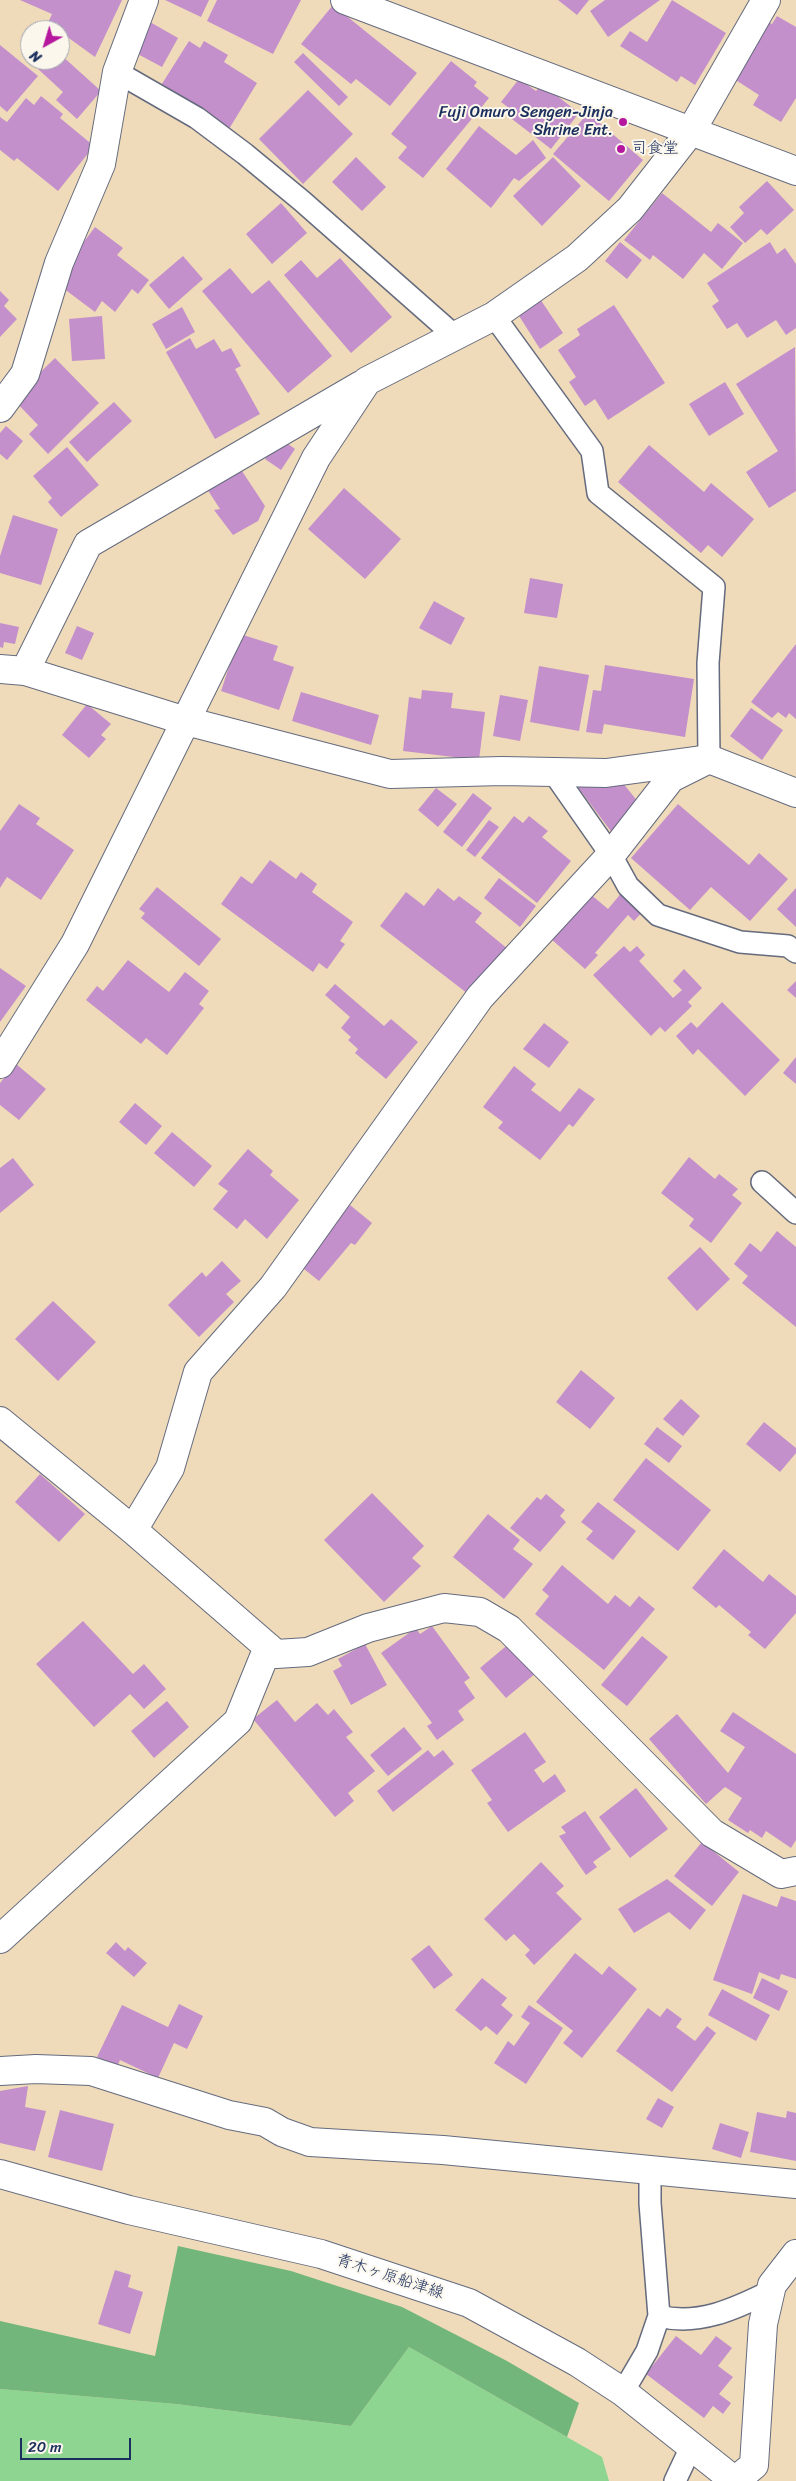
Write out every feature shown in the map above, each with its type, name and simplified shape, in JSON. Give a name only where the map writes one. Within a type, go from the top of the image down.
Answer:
[{"type":"street","points":[[0,408],[25,374],[59,264],[101,164],[118,72],[144,0]]},
{"type":"street","points":[[344,0],[796,171]]},
{"type":"street","points":[[766,0],[691,131],[630,209],[577,258],[494,316],[367,381],[88,544],[12,670],[186,721],[390,774],[606,773],[709,759],[796,793]]},
{"type":"street","points":[[0,1064],[75,944],[316,458],[367,381]]},
{"type":"street","points":[[133,1530],[170,1468],[198,1372],[274,1287],[480,997],[611,855],[671,778],[709,759]]},
{"type":"street","points":[[0,1421],[133,1530],[276,1654],[308,1652],[368,1628],[444,1608],[480,1612],[508,1629],[712,1833],[781,1874],[796,1871]]},
{"type":"street","points":[[0,1939],[238,1721],[268,1647]]},
{"type":"street","points":[[0,2071],[36,2069],[91,2071],[229,2115],[264,2122],[282,2132],[310,2142],[443,2150],[796,2184]]},
{"type":"street","name":"青木ヶ原船津線","points":[[0,2174],[129,2210],[321,2254],[469,2303],[577,2362],[623,2392],[735,2481]]},
{"type":"street","points":[[735,2481],[754,2465],[763,2324],[772,2285],[796,2254]]},
{"type":"lane","points":[[118,72],[196,118],[245,154],[302,201],[455,336]]},
{"type":"lane","points":[[494,316],[592,451],[598,493],[714,587],[708,663],[709,759]]},
{"type":"lane","points":[[553,772],[611,855],[628,886],[658,915],[740,942],[788,946],[796,952]]},
{"type":"lane","points":[[762,1182],[796,1213]]},
{"type":"lane","points":[[623,2392],[647,2351],[659,2316],[650,2203],[650,2170]]},
{"type":"lane","points":[[659,2316],[679,2320],[703,2318],[749,2302],[771,2291]]},
{"type":"lane","points":[[675,2481],[691,2447]]},
{"type":"green space","points":[[178,2246],[291,2271],[402,2307],[507,2361],[579,2403],[567,2437],[409,2347],[351,2426],[176,2404],[0,2389],[0,2321],[155,2356]]},
{"type":"green space","points":[[409,2347],[602,2457],[609,2481],[0,2481],[0,2389],[176,2404],[351,2426]]},
{"type":"building","points":[[20,0],[122,0],[95,57],[70,39],[70,20],[49,20],[52,14]]},
{"type":"building","points":[[165,0],[209,0],[201,17]]},
{"type":"building","points":[[217,0],[301,0],[273,54],[207,21]]},
{"type":"building","points":[[558,0],[589,0],[577,15]]},
{"type":"building","points":[[605,0],[660,0],[608,37],[590,11]]},
{"type":"building","points":[[672,0],[726,33],[695,85],[681,76],[677,82],[620,46],[630,31],[647,42]]},
{"type":"building","points":[[333,5],[417,73],[390,106],[356,79],[351,84],[301,44]]},
{"type":"building","points":[[777,16],[796,27],[796,98],[781,122],[753,105],[759,95],[731,77],[766,21],[772,24]]},
{"type":"building","points":[[150,22],[178,38],[162,67],[134,52]]},
{"type":"building","points":[[189,41],[200,48],[204,41],[228,55],[224,62],[257,83],[229,129],[160,87]]},
{"type":"building","points":[[0,45],[20,61],[20,70],[31,70],[38,76],[7,112],[0,106]]},
{"type":"building","points":[[303,53],[348,97],[339,106],[294,62]]},
{"type":"building","points":[[451,61],[477,82],[474,86],[489,98],[423,178],[398,158],[407,147],[391,134]]},
{"type":"building","points":[[70,63],[101,91],[77,119],[56,100],[63,92],[39,70],[70,70]]},
{"type":"building","points":[[519,79],[536,91],[542,84],[579,113],[551,149],[508,116],[513,111],[501,102]]},
{"type":"building","points":[[308,90],[353,134],[303,184],[259,139]]},
{"type":"building","points":[[41,96],[63,114],[60,118],[94,146],[58,191],[17,158],[14,161],[0,150],[0,117],[7,122],[26,98],[34,105]]},
{"type":"building","points":[[588,113],[643,160],[609,201],[553,154]]},
{"type":"building","points":[[479,126],[516,155],[533,140],[546,158],[519,181],[514,178],[491,208],[446,169]]},
{"type":"building","points":[[356,157],[386,187],[362,211],[332,182]]},
{"type":"building","points":[[553,157],[581,186],[542,226],[513,196]]},
{"type":"building","points":[[767,181],[794,210],[767,235],[761,229],[745,243],[730,227],[744,213],[739,207]]},
{"type":"building","points":[[662,193],[711,232],[718,223],[743,243],[722,269],[704,253],[683,279],[653,255],[650,260],[624,240]]},
{"type":"building","points":[[281,203],[307,233],[272,264],[246,234]]},
{"type":"building","points":[[95,227],[123,248],[117,255],[149,280],[138,294],[132,289],[115,312],[102,301],[95,312],[59,285],[65,267]]},
{"type":"building","points":[[620,242],[642,260],[627,279],[605,261]]},
{"type":"building","points":[[770,242],[777,254],[785,248],[796,264],[796,328],[786,335],[776,320],[747,338],[737,323],[727,329],[712,306],[719,301],[707,283]]},
{"type":"building","points":[[183,256],[203,279],[169,309],[149,285]]},
{"type":"building","points":[[340,258],[392,317],[351,353],[284,275],[301,260],[317,278]]},
{"type":"building","points":[[230,268],[252,294],[269,280],[332,356],[288,393],[202,291]]},
{"type":"building","points":[[0,291],[9,300],[4,306],[17,319],[0,337]]},
{"type":"building","points":[[538,296],[563,333],[540,349],[516,311]]},
{"type":"building","points":[[614,305],[665,383],[608,420],[595,399],[585,406],[569,382],[576,377],[558,350],[580,335],[577,329]]},
{"type":"building","points":[[182,307],[195,332],[166,349],[152,324]]},
{"type":"building","points":[[102,316],[105,359],[72,361],[69,319]]},
{"type":"building","points":[[190,338],[196,349],[214,339],[222,352],[231,348],[241,366],[235,369],[260,414],[215,439],[166,352]]},
{"type":"building","points":[[795,347],[796,491],[769,508],[746,472],[778,451],[736,384]]},
{"type":"building","points":[[55,358],[99,403],[48,454],[29,434],[38,425],[13,399]]},
{"type":"building","points":[[725,382],[744,414],[709,436],[689,404]]},
{"type":"building","points":[[114,402],[132,421],[87,462],[69,442]]},
{"type":"building","points":[[6,426],[23,441],[7,460],[0,454],[0,433]]},
{"type":"building","points":[[280,438],[295,449],[281,470],[265,459]]},
{"type":"building","points":[[649,445],[704,492],[711,483],[754,519],[722,557],[708,545],[701,553],[618,482]]},
{"type":"building","points":[[67,447],[99,485],[61,517],[48,502],[52,498],[33,476]]},
{"type":"building","points":[[240,468],[265,506],[258,521],[233,535],[214,510],[220,509],[207,489]]},
{"type":"building","points":[[344,488],[401,539],[365,579],[308,529]]},
{"type":"building","points":[[13,515],[58,529],[41,585],[0,573],[0,556]]},
{"type":"building","points":[[530,578],[563,584],[557,618],[524,613]]},
{"type":"building","points":[[434,601],[465,618],[451,645],[419,628]]},
{"type":"building","points":[[0,623],[19,627],[15,644],[4,642],[3,648],[0,647]]},
{"type":"building","points":[[77,626],[94,633],[82,660],[65,653]]},
{"type":"building","points":[[240,634],[278,646],[273,660],[294,667],[279,710],[221,691]]},
{"type":"building","points":[[796,644],[796,719],[789,713],[786,718],[778,712],[772,718],[751,702]]},
{"type":"building","points":[[605,665],[694,679],[685,737],[604,724],[602,734],[586,732],[593,690],[601,691]]},
{"type":"building","points":[[539,666],[589,675],[579,731],[530,722]]},
{"type":"building","points":[[422,690],[453,693],[451,708],[485,712],[479,760],[403,751],[409,697],[421,699]]},
{"type":"building","points":[[301,692],[379,715],[371,745],[292,721]]},
{"type":"building","points":[[500,695],[528,700],[520,741],[493,736]]},
{"type":"building","points":[[87,704],[111,724],[101,735],[106,739],[89,758],[62,735]]},
{"type":"building","points":[[751,708],[783,730],[762,760],[730,736]]},
{"type":"building","points":[[618,777],[639,803],[613,834],[574,782]]},
{"type":"building","points":[[436,788],[457,804],[438,827],[418,810]]},
{"type":"building","points":[[473,793],[492,808],[462,847],[443,832]]},
{"type":"building","points":[[19,804],[40,818],[36,824],[74,850],[41,900],[7,877],[0,888],[0,831]]},
{"type":"building","points":[[678,804],[749,865],[759,853],[788,879],[750,921],[711,887],[690,910],[631,858]]},
{"type":"building","points":[[514,816],[523,823],[529,816],[548,831],[542,837],[571,861],[537,903],[481,858]]},
{"type":"building","points":[[489,820],[499,827],[475,857],[466,850]]},
{"type":"building","points":[[270,860],[296,879],[301,872],[317,884],[312,892],[353,922],[340,941],[345,944],[327,969],[319,963],[313,972],[221,904],[241,876],[252,884]]},
{"type":"building","points":[[499,878],[536,906],[520,927],[484,898]]},
{"type":"building","points":[[157,887],[221,939],[199,966],[141,918],[145,913],[139,909]]},
{"type":"building","points":[[438,888],[454,901],[459,896],[482,913],[475,922],[509,950],[472,997],[380,926],[406,892],[424,906]]},
{"type":"building","points":[[796,888],[796,927],[777,909]]},
{"type":"building","points":[[623,891],[644,910],[634,921],[628,915],[595,953],[598,955],[585,969],[550,938],[589,893],[608,909]]},
{"type":"building","points":[[624,946],[630,952],[637,946],[645,955],[639,961],[673,998],[682,990],[673,981],[684,969],[702,988],[688,1002],[692,1006],[665,1032],[660,1027],[651,1036],[593,975]]},
{"type":"building","points":[[128,960],[169,992],[185,972],[209,991],[199,1004],[204,1008],[167,1055],[146,1038],[141,1044],[86,1000],[97,986],[103,991]]},
{"type":"building","points":[[0,968],[26,986],[0,1022]]},
{"type":"building","points":[[796,981],[796,998],[787,990]]},
{"type":"building","points":[[335,984],[384,1026],[391,1019],[418,1042],[386,1079],[355,1053],[358,1049],[348,1040],[351,1037],[341,1028],[350,1017],[325,995]]},
{"type":"building","points":[[722,1002],[780,1060],[745,1096],[698,1049],[693,1055],[676,1036],[691,1022],[697,1028]]},
{"type":"building","points":[[544,1023],[569,1042],[549,1068],[523,1049]]},
{"type":"building","points":[[796,1057],[796,1084],[783,1073]]},
{"type":"building","points":[[16,1064],[46,1089],[19,1120],[0,1105],[0,1083]]},
{"type":"building","points":[[514,1066],[536,1084],[531,1090],[560,1112],[579,1088],[595,1099],[573,1127],[569,1124],[540,1160],[498,1128],[503,1122],[483,1107]]},
{"type":"building","points":[[135,1103],[162,1126],[146,1145],[119,1122]]},
{"type":"building","points":[[172,1132],[212,1166],[194,1187],[154,1153]]},
{"type":"building","points":[[248,1149],[273,1171],[270,1175],[299,1200],[267,1239],[245,1219],[237,1229],[213,1209],[228,1191],[218,1184]]},
{"type":"building","points":[[689,1157],[715,1179],[719,1174],[738,1189],[732,1195],[742,1203],[711,1243],[689,1226],[694,1219],[661,1193]]},
{"type":"building","points":[[13,1158],[34,1185],[0,1213],[0,1168]]},
{"type":"building","points":[[350,1205],[372,1223],[355,1245],[351,1243],[319,1281],[299,1265]]},
{"type":"building","points":[[777,1231],[796,1247],[796,1327],[742,1283],[748,1276],[734,1264],[750,1243],[761,1252]]},
{"type":"building","points":[[700,1247],[730,1279],[697,1311],[667,1278]]},
{"type":"building","points":[[222,1261],[241,1281],[226,1294],[234,1302],[199,1337],[168,1305],[202,1272],[206,1277]]},
{"type":"building","points":[[53,1301],[96,1342],[58,1381],[15,1339]]},
{"type":"building","points":[[581,1370],[615,1398],[590,1429],[556,1402]]},
{"type":"building","points":[[681,1399],[700,1416],[683,1436],[663,1419]]},
{"type":"building","points":[[764,1422],[796,1448],[796,1453],[780,1472],[746,1444]]},
{"type":"building","points":[[657,1427],[682,1446],[669,1463],[644,1444]]},
{"type":"building","points":[[646,1458],[711,1510],[678,1551],[613,1500]]},
{"type":"building","points":[[40,1474],[85,1514],[59,1542],[15,1502]]},
{"type":"building","points":[[372,1493],[424,1546],[412,1558],[421,1566],[384,1602],[324,1540]]},
{"type":"building","points":[[546,1494],[565,1510],[560,1516],[566,1522],[540,1552],[510,1528],[537,1497],[541,1500]]},
{"type":"building","points":[[598,1502],[636,1531],[613,1560],[586,1539],[593,1531],[581,1522]]},
{"type":"building","points":[[488,1514],[520,1540],[513,1549],[533,1564],[504,1599],[453,1557]]},
{"type":"building","points":[[724,1549],[763,1582],[769,1574],[796,1596],[796,1613],[765,1649],[748,1635],[751,1632],[719,1605],[716,1608],[692,1588]]},
{"type":"building","points":[[562,1565],[608,1604],[615,1595],[630,1607],[639,1596],[655,1609],[604,1670],[535,1614],[549,1596],[542,1590]]},
{"type":"building","points":[[83,1621],[133,1674],[144,1664],[166,1689],[144,1709],[130,1694],[94,1727],[36,1664]]},
{"type":"building","points":[[432,1626],[470,1678],[464,1682],[475,1698],[458,1711],[464,1720],[437,1740],[427,1726],[432,1723],[381,1653],[416,1628],[420,1634]]},
{"type":"building","points":[[642,1636],[668,1657],[627,1706],[601,1685]]},
{"type":"building","points":[[511,1642],[536,1673],[506,1698],[480,1668]]},
{"type":"building","points":[[365,1644],[387,1685],[351,1705],[333,1671],[342,1666],[338,1659]]},
{"type":"building","points":[[277,1700],[295,1722],[317,1703],[328,1715],[334,1709],[353,1732],[346,1737],[375,1771],[348,1793],[354,1801],[335,1817],[253,1719]]},
{"type":"building","points":[[167,1701],[189,1727],[154,1758],[131,1731]]},
{"type":"building","points":[[733,1712],[796,1754],[796,1840],[791,1848],[766,1831],[762,1838],[750,1830],[748,1833],[728,1820],[742,1798],[725,1787],[706,1804],[649,1739],[677,1714],[728,1773],[745,1747],[720,1731]]},
{"type":"building","points":[[404,1727],[422,1749],[388,1776],[370,1755]]},
{"type":"building","points":[[525,1732],[546,1762],[534,1770],[543,1783],[555,1774],[566,1791],[508,1832],[487,1803],[492,1800],[471,1770]]},
{"type":"building","points":[[428,1750],[434,1757],[443,1750],[454,1764],[393,1812],[377,1791]]},
{"type":"building","points":[[636,1788],[668,1829],[630,1858],[599,1817]]},
{"type":"building","points":[[585,1811],[611,1849],[593,1862],[597,1867],[586,1875],[559,1836],[566,1833],[561,1827]]},
{"type":"building","points":[[702,1842],[739,1872],[712,1906],[674,1876]]},
{"type":"building","points":[[541,1862],[564,1886],[556,1893],[582,1919],[534,1965],[525,1955],[530,1950],[514,1934],[506,1941],[484,1919]]},
{"type":"building","points":[[667,1879],[706,1910],[690,1930],[669,1912],[634,1933],[618,1909]]},
{"type":"building","points":[[743,1894],[777,1907],[781,1896],[796,1901],[796,1979],[781,1974],[779,1980],[759,1972],[752,1994],[713,1980]]},
{"type":"building","points":[[116,1942],[125,1951],[128,1947],[147,1963],[134,1977],[106,1953]]},
{"type":"building","points":[[429,1945],[453,1975],[434,1989],[411,1959]]},
{"type":"building","points":[[575,1953],[602,1975],[609,1966],[637,1989],[582,2058],[563,2043],[573,2031],[536,2002]]},
{"type":"building","points":[[482,1978],[507,1998],[501,2005],[513,2015],[497,2035],[486,2026],[481,2031],[455,2010]]},
{"type":"building","points":[[762,1978],[788,1991],[779,2011],[753,1998]]},
{"type":"building","points":[[722,1989],[770,2015],[756,2041],[708,2015]]},
{"type":"building","points":[[179,2004],[203,2016],[187,2049],[174,2043],[158,2078],[120,2060],[117,2067],[97,2057],[122,2005],[168,2027]]},
{"type":"building","points":[[529,2005],[563,2028],[526,2084],[494,2063],[508,2041],[514,2046],[530,2023],[521,2017]]},
{"type":"building","points":[[648,2008],[660,2017],[667,2008],[682,2019],[676,2027],[695,2041],[707,2026],[716,2033],[672,2092],[616,2051]]},
{"type":"building","points":[[28,2086],[25,2107],[46,2111],[35,2151],[0,2143],[0,2091]]},
{"type":"building","points":[[658,2098],[674,2107],[662,2128],[646,2119]]},
{"type":"building","points":[[60,2110],[114,2124],[102,2171],[48,2157]]},
{"type":"building","points":[[787,2111],[796,2113],[796,2161],[750,2152],[757,2112],[786,2118]]},
{"type":"building","points":[[720,2123],[749,2132],[741,2158],[712,2149]]},
{"type":"building","points":[[115,2270],[131,2275],[128,2287],[143,2292],[130,2334],[98,2324]]},
{"type":"building","points":[[676,2336],[701,2355],[716,2336],[732,2348],[718,2366],[733,2377],[719,2394],[731,2403],[723,2414],[713,2406],[704,2418],[646,2374]]},
{"type":"place","name":"Fuji Omuro Sengen-Jinja Shrine Ent.","points":[[623,122]]},
{"type":"place","name":"司食堂","points":[[621,149]]}]
